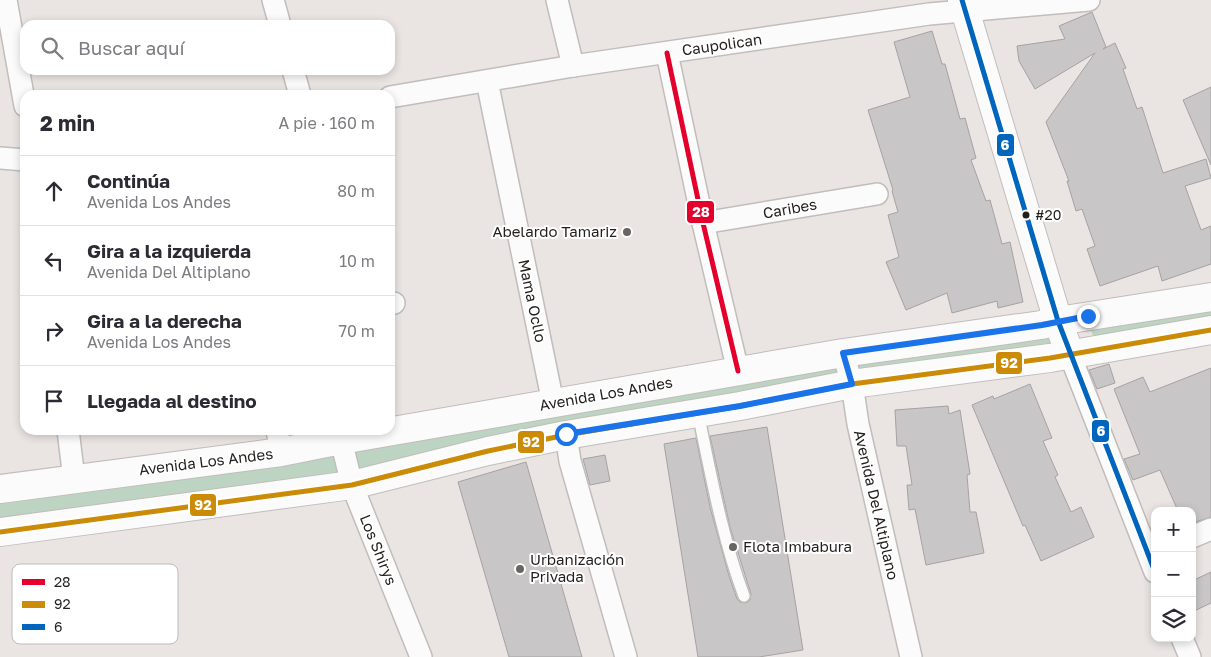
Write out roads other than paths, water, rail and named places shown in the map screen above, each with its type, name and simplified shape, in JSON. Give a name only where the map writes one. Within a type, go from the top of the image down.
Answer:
[{"type":"main road","points":[[964,6],[1058,321],[1070,355]]},
{"type":"main road","name":"Avenida Los Andes","points":[[395,431],[843,353],[1042,325],[1211,297]]},
{"type":"main road","points":[[0,532],[352,485],[488,451],[566,434],[698,413],[852,384],[1070,355],[1211,330]]},
{"type":"main road","name":"Avenida Los Andes","points":[[0,489],[74,479],[279,441],[341,440],[370,435]]},
{"type":"street","points":[[6,0],[22,90]]},
{"type":"street","points":[[273,0],[279,20]]},
{"type":"street","points":[[558,0],[573,66]]},
{"type":"street","name":"Caupolican","points":[[395,96],[573,66],[929,14],[964,6],[1089,0]]},
{"type":"street","points":[[668,53],[703,224],[738,371]]},
{"type":"street","points":[[294,75],[298,90]]},
{"type":"street","name":"Mama Ocllo","points":[[487,80],[553,403]]},
{"type":"street","points":[[0,158],[20,160]]},
{"type":"street","name":"Caribes","points":[[703,224],[876,194]]},
{"type":"street","name":"Avenida Del Altiplano","points":[[843,353],[852,384],[858,424],[911,657]]},
{"type":"street","points":[[1070,355],[1151,558]]},
{"type":"street","points":[[566,434],[570,461],[626,657]]},
{"type":"street","points":[[69,435],[74,479]]},
{"type":"street","name":"Los Shirys","points":[[341,440],[352,485],[421,657]]},
{"type":"street","points":[[1196,536],[1211,530]]},
{"type":"street","points":[[1184,642],[1190,657]]},
{"type":"lane","points":[[698,413],[720,517],[731,560],[744,596]]},
{"type":"place","name":"#20","points":[[1026,215]]},
{"type":"place","name":"Abelardo Tamariz","points":[[627,232]]},
{"type":"place","name":"Flota Imbabura","points":[[733,547]]},
{"type":"place","name":"Urbanización Privada","points":[[520,569]]}]
